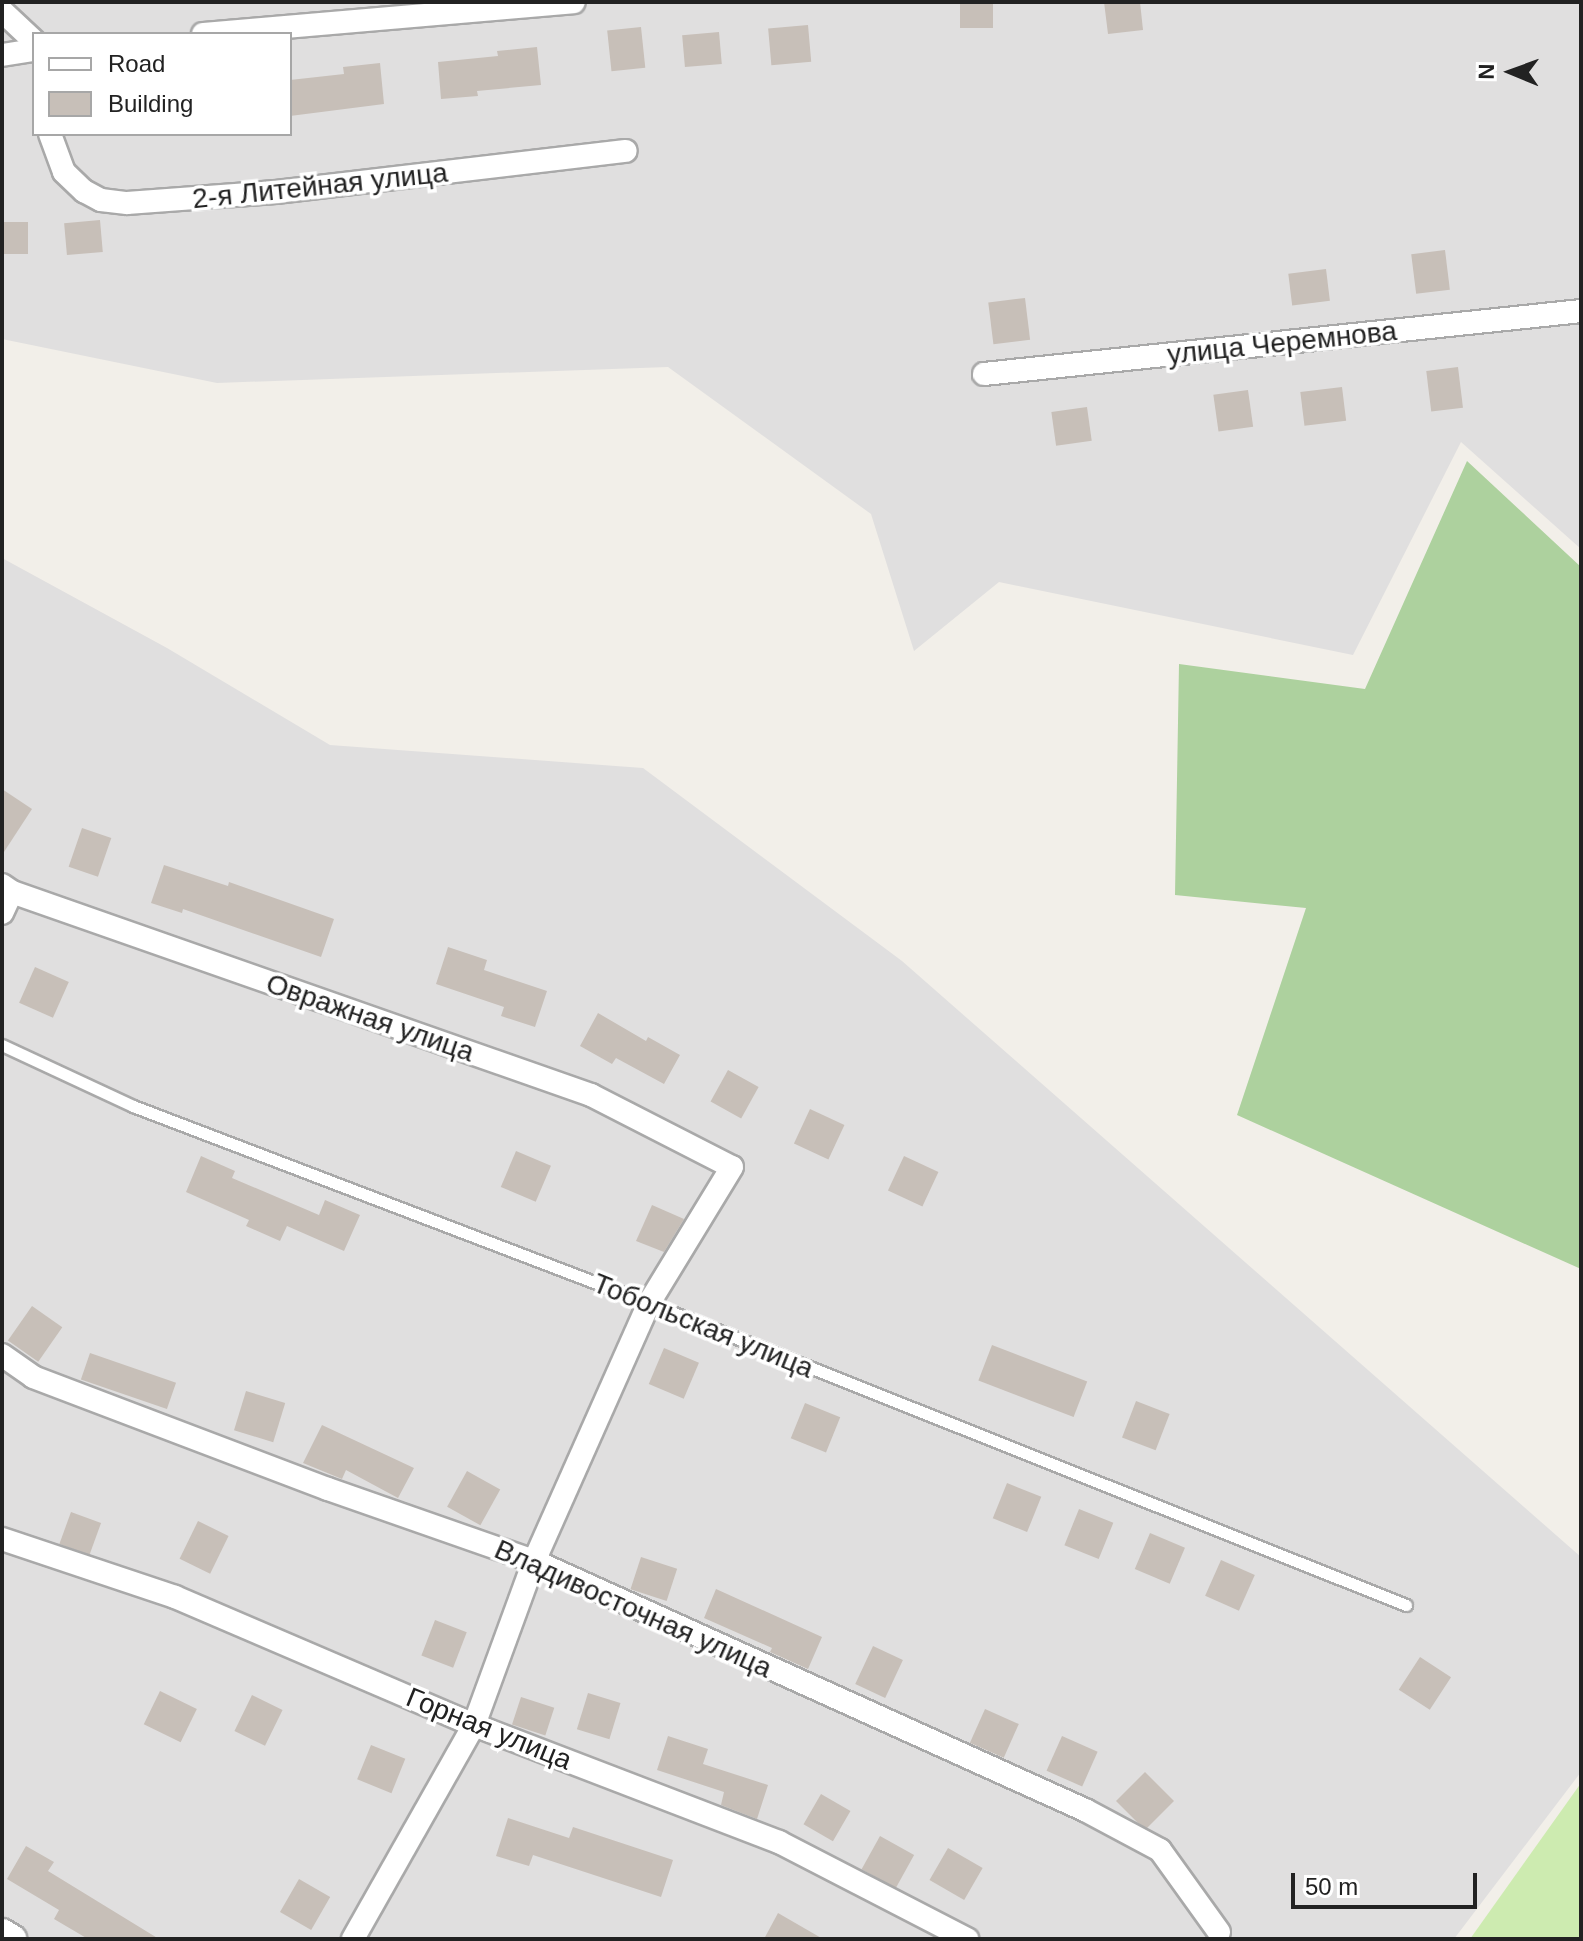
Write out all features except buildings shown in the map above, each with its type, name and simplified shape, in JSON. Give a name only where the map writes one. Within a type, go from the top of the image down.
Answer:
[{"type":"street","points":[[226,32],[574,2]]},
{"type":"street","points":[[2,11],[32,39]]},
{"type":"street","points":[[2,55],[32,50]]},
{"type":"street","name":"2-я Литейная улица","points":[[51,136],[64,172],[84,191],[101,200],[127,203],[291,190],[626,151]]},
{"type":"street","name":"улица Черемнова","points":[[984,374],[1581,311]]},
{"type":"street","points":[[2,913],[7,888]]},
{"type":"street","name":"Овражная улица","points":[[7,888],[591,1095],[732,1167],[649,1303]]},
{"type":"street","points":[[353,1939],[474,1725],[534,1561],[649,1303]]},
{"type":"street","name":"Владивосточная улица","points":[[2,1355],[33,1377],[328,1489],[534,1561],[1085,1810],[1160,1850],[1217,1936]]},
{"type":"street","name":"Горная улица","points":[[2,1539],[175,1597],[474,1725],[779,1842],[967,1939]]},
{"type":"street","points":[[2,1933],[12,1939]]},
{"type":"lane","name":"Тобольская улица","points":[[2,1045],[147,1112],[649,1303],[1406,1605]]},
{"type":"shaded area","points":[[2,2],[1581,2],[1581,549],[1461,442],[1353,655],[999,582],[914,651],[871,514],[668,367],[217,383],[2,339]]},
{"type":"shaded area","points":[[2,558],[167,648],[330,745],[643,768],[902,961],[1581,1557],[1581,1772],[1454,1939],[2,1939]]},
{"type":"green space","points":[[1467,461],[1581,567],[1581,1269],[1237,1115],[1306,908],[1175,895],[1179,664],[1365,689]]},
{"type":"green space","points":[[1581,1783],[1581,1939],[1470,1939]]}]
